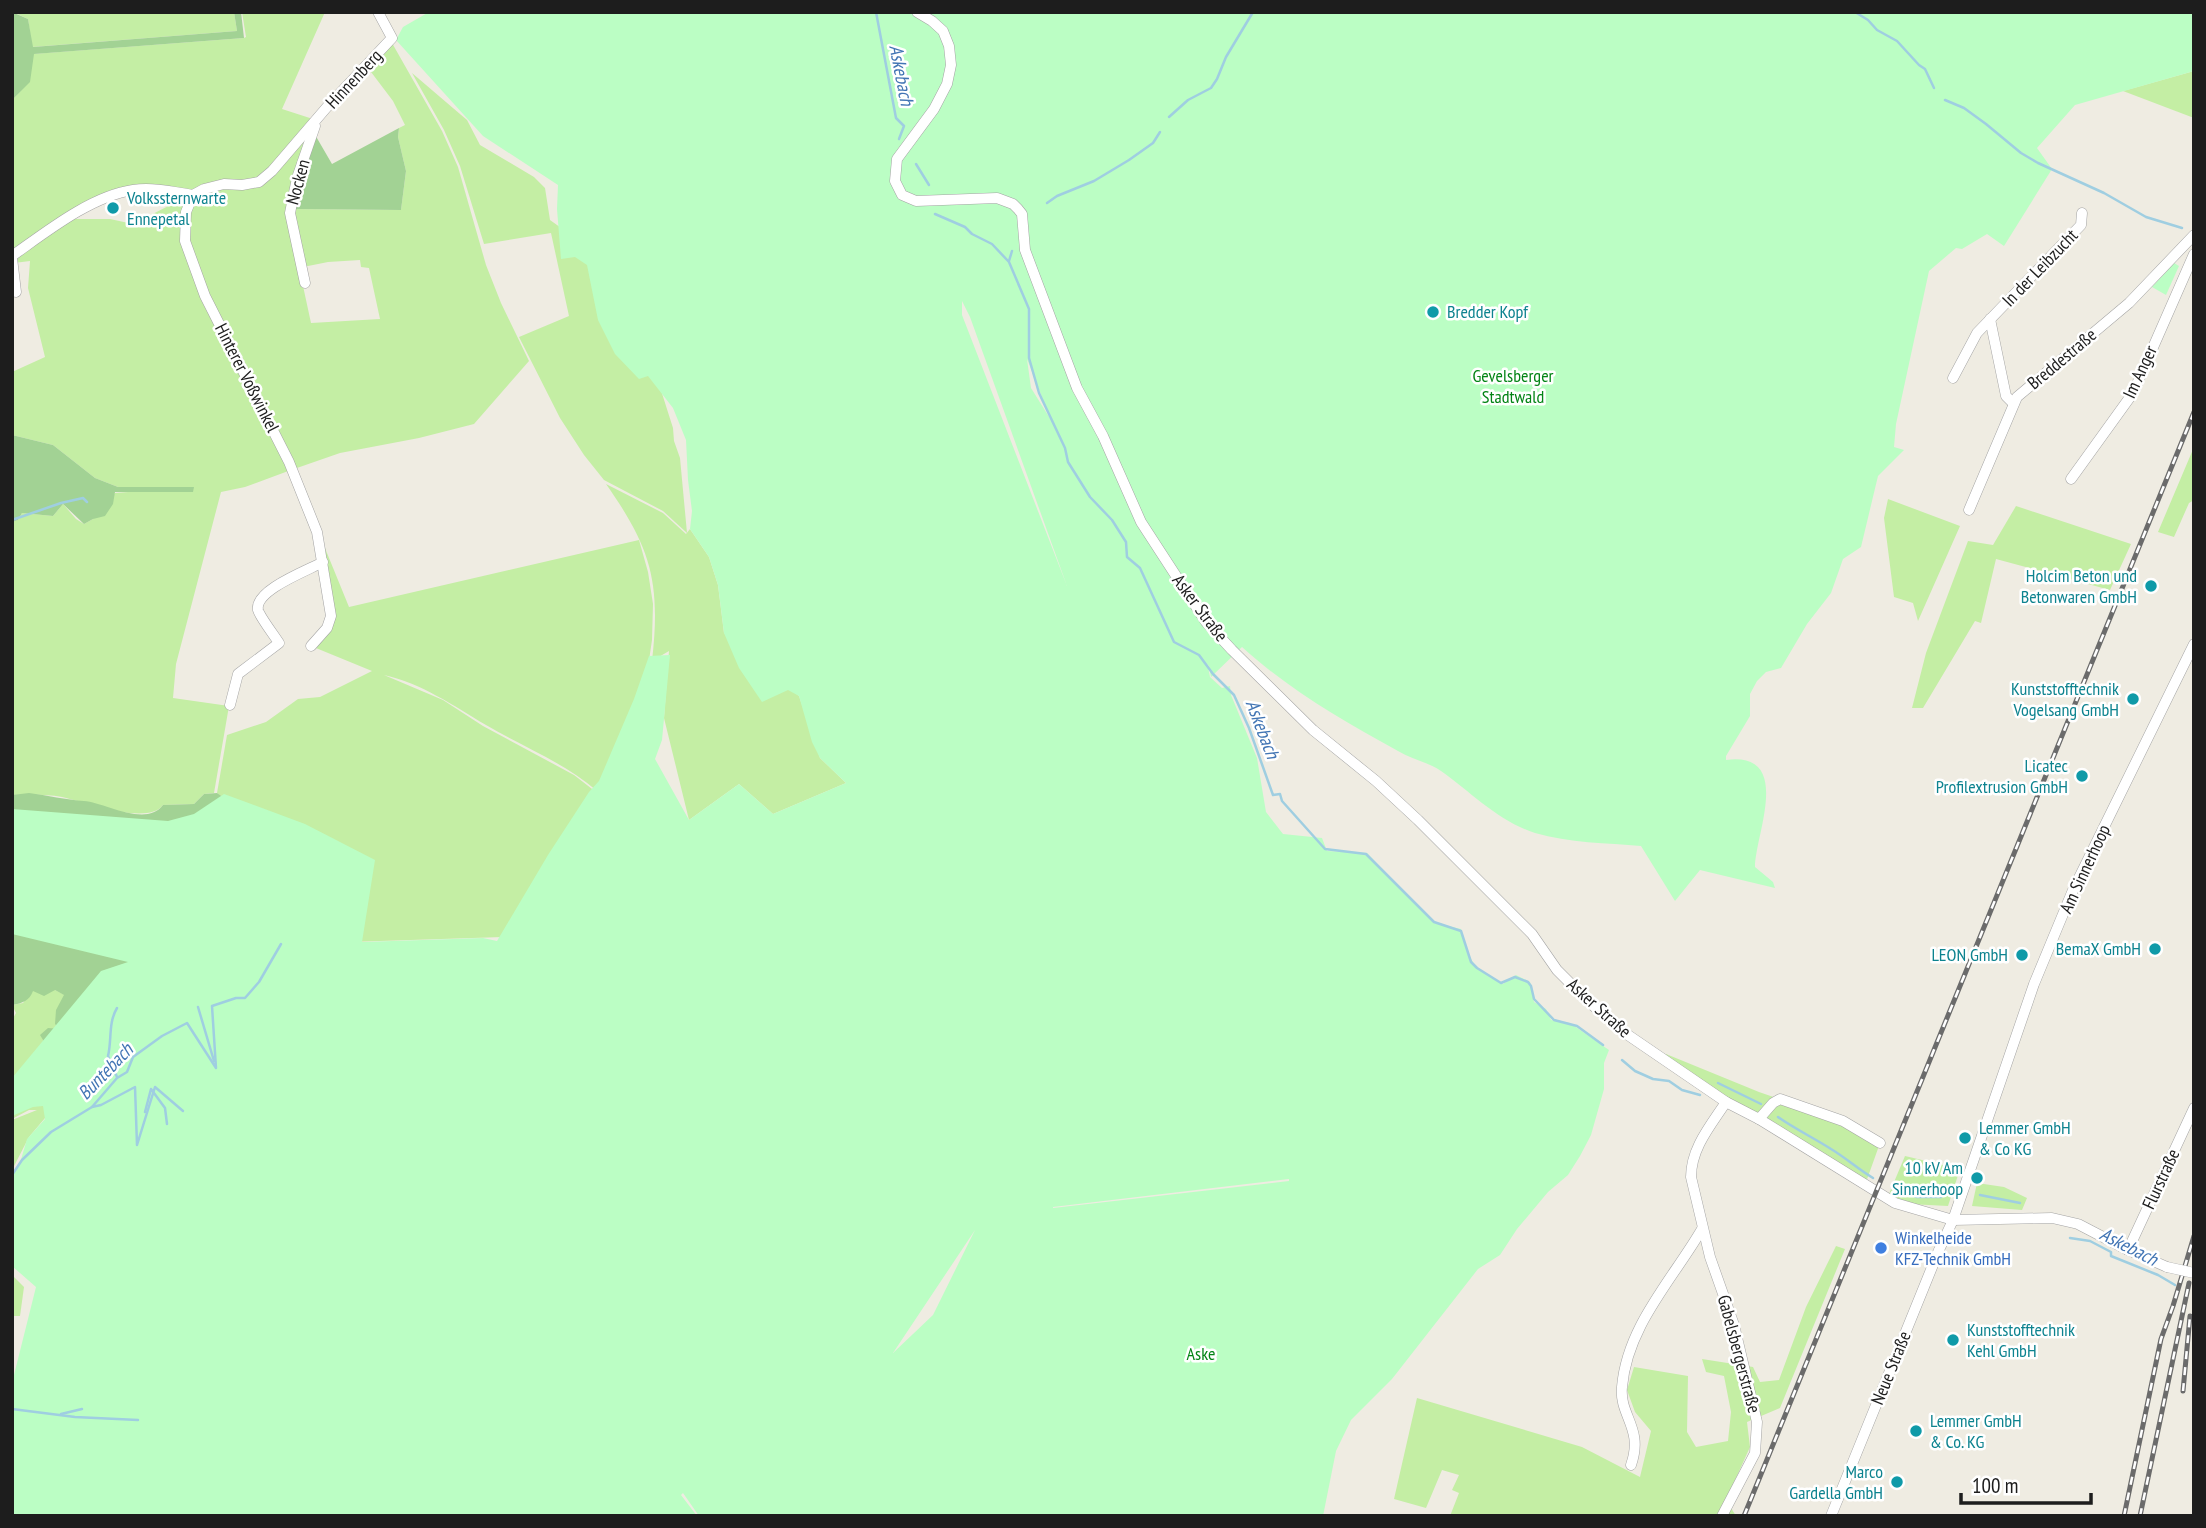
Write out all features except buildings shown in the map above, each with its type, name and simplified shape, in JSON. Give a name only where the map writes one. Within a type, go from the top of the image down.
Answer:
[{"type":"street","name":"Hinnenberg","points":[[193,195],[225,184],[259,182],[280,163],[392,38],[378,12]]},
{"type":"street","name":"Asker Straße","points":[[917,12],[943,32],[949,46],[951,65],[947,84],[934,110],[897,159],[895,181],[902,195],[916,201],[997,198],[1013,204],[1022,214],[1025,250],[1077,388],[1103,436],[1141,522],[1206,622],[1313,730],[1376,781],[1418,820],[1532,934],[1557,970],[1590,1003],[1625,1033],[1726,1102],[1759,1119],[1895,1203],[1953,1220],[2052,1218],[2078,1224],[2167,1267],[2194,1273]]},
{"type":"street","name":"Nocken","points":[[305,283],[290,213],[294,189],[316,122]]},
{"type":"street","points":[[16,292],[12,257],[82,210],[134,190],[161,190],[193,195]]},
{"type":"street","name":"Hinterer Voßwinkel","points":[[193,195],[186,212],[185,241],[205,296],[289,462],[317,533],[331,615],[327,628],[311,646]]},
{"type":"street","name":"In der Leibzucht","points":[[1953,378],[1977,332],[2081,225],[2082,213]]},
{"type":"street","name":"Breddestraße","points":[[1969,510],[2013,403],[2054,363],[2129,303],[2194,234]]},
{"type":"street","name":"Im Anger","points":[[2071,479],[2133,393],[2194,254]]},
{"type":"street","name":"In der Leibzucht","points":[[1990,319],[2006,396],[2013,403]]},
{"type":"street","points":[[230,705],[238,674],[279,643],[258,611],[258,605],[276,584],[323,562]]},
{"type":"street","name":"Am Sinnerhoop","points":[[1953,1220],[2034,984],[2073,890],[2194,644]]},
{"type":"street","points":[[1759,1119],[1780,1099],[1843,1122],[1880,1143]]},
{"type":"street","name":"Gabelsbergerstraße","points":[[1722,1516],[1755,1453],[1757,1422],[1734,1325],[1702,1228],[1691,1177],[1691,1164],[1706,1132],[1726,1102]]},
{"type":"street","name":"Flurstraße","points":[[2128,1250],[2194,1108]]},
{"type":"street","name":"Neue Straße","points":[[1831,1516],[1953,1220]]},
{"type":"street","points":[[1631,1465],[1636,1451],[1633,1427],[1621,1397],[1623,1370],[1635,1335],[1702,1228]]},
{"type":"green space","points":[[12,12],[28,19],[33,47],[237,31],[234,12],[241,12],[244,38],[34,54],[30,82],[12,100]]},
{"type":"green space","points":[[13,12],[234,12],[237,31],[32,47],[28,19]]},
{"type":"green space","points":[[242,12],[325,12],[282,109],[316,120],[262,179],[193,193],[116,192],[12,255],[12,100],[29,82],[33,54],[244,38]]},
{"type":"green space","name":"Gevelsberger Stadtwald","points":[[429,12],[2194,12],[2194,71],[2075,105],[2037,148],[2052,169],[2004,246],[1987,234],[1962,249],[1956,248],[1929,271],[1896,424],[1894,447],[1904,450],[1878,476],[1861,547],[1843,559],[1831,593],[1807,624],[1781,668],[1766,672],[1757,681],[1750,694],[1750,716],[1726,756],[1726,760],[1747,761],[1759,768],[1765,781],[1764,817],[1755,867],[1773,882],[1775,888],[1700,870],[1675,901],[1641,846],[1561,839],[1522,828],[1497,814],[1436,768],[1403,754],[1317,704],[1278,677],[1242,647],[1211,677],[1209,666],[1201,659],[1208,667],[1210,677],[1222,688],[1230,686],[1231,695],[1257,758],[1266,812],[1283,834],[1322,838],[1327,851],[1367,853],[1434,923],[1461,929],[1466,949],[1474,963],[1485,974],[1503,984],[1516,975],[1530,982],[1534,1002],[1546,1009],[1551,1020],[1570,1023],[1609,1050],[1604,1063],[1604,1089],[1591,1135],[1580,1156],[1568,1175],[1548,1192],[1517,1229],[1500,1255],[1478,1269],[1392,1379],[1351,1420],[1336,1451],[1323,1516],[699,1516],[683,1493],[681,1495],[697,1516],[12,1516],[12,1383],[36,1287],[12,1266],[12,1175],[20,1163],[27,1139],[45,1119],[43,1106],[33,1107],[12,1116],[12,1078],[101,971],[128,962],[12,934],[12,809],[168,821],[194,814],[224,794],[305,824],[375,860],[362,942],[483,938],[497,941],[548,855],[599,781],[649,656],[670,655],[662,740],[655,759],[689,820],[739,784],[773,814],[846,783],[820,758],[812,742],[799,696],[788,690],[762,702],[739,668],[724,633],[718,585],[709,557],[690,529],[692,511],[686,440],[673,408],[648,376],[639,379],[615,354],[598,320],[587,265],[575,257],[561,259],[558,185],[483,136],[396,40],[403,27]],"holes":[[[962,301],[1067,586],[962,315]],[[1027,359],[1051,420],[1031,388]],[[1289,1179],[1289,1181],[1053,1207]],[[975,1230],[933,1315],[893,1353]]]},
{"type":"green space","points":[[392,43],[442,131],[458,167],[486,265],[529,361],[474,424],[340,453],[294,469],[208,296],[185,226],[194,196],[204,191],[254,185],[315,124],[290,199],[311,323],[380,319],[369,268],[361,267],[360,260],[303,267],[292,209],[401,210],[406,171],[398,137],[399,128],[405,125],[393,101],[368,68]]},
{"type":"green space","points":[[2194,71],[2194,118],[2123,91]]},
{"type":"green space","points":[[412,73],[467,120],[480,145],[534,177],[545,188],[550,220],[571,235],[659,384],[680,458],[687,533],[663,511],[604,480],[560,418],[519,337],[569,316],[551,233],[484,244],[460,166],[444,130]]},
{"type":"green space","points":[[399,128],[398,137],[406,171],[401,210],[292,209],[314,133],[332,164]]},
{"type":"green space","points":[[188,196],[183,241],[291,470],[245,487],[221,492],[176,664],[173,698],[229,706],[214,793],[204,794],[194,804],[163,805],[155,811],[144,813],[115,811],[56,796],[12,795],[12,522],[18,520],[22,513],[53,516],[63,504],[84,524],[93,519],[115,493],[194,487],[118,487],[95,478],[53,445],[12,435],[12,372],[45,357],[28,288],[30,261],[14,263],[15,256],[70,219],[110,219],[133,224]]},
{"type":"green space","points":[[2174,263],[2179,266],[2166,295],[2152,287]]},
{"type":"green space","points":[[12,435],[53,445],[95,478],[118,487],[194,487],[193,492],[115,492],[113,504],[105,516],[84,524],[63,504],[53,516],[22,513],[18,520],[12,522]]},
{"type":"green space","points":[[2194,447],[2194,500],[2189,503],[2174,537],[2158,532]]},
{"type":"green space","points":[[606,484],[663,513],[686,534],[690,529],[709,557],[718,585],[724,633],[799,696],[820,758],[846,783],[773,814],[739,784],[689,820],[664,718],[669,651],[652,661],[655,609],[649,567],[643,547]]},
{"type":"green space","points":[[1888,499],[1960,526],[1918,621],[1913,603],[1894,597],[1884,518]]},
{"type":"green space","points":[[2016,506],[2131,544],[2110,590],[1996,559],[1981,623],[1975,621],[1923,708],[1912,708],[1926,653],[1968,541],[1993,545]]},
{"type":"green space","points":[[318,531],[349,607],[639,540],[653,604],[647,674],[597,791],[585,781],[558,764],[437,696],[384,675],[443,700],[483,726],[574,775],[596,792],[503,937],[287,944],[45,1118],[29,1137],[12,1170],[12,1120],[37,1110],[29,1110],[12,1119],[12,1020],[16,1013],[12,1005],[23,1003],[32,990],[55,990],[65,995],[61,1030],[48,1048],[227,801],[217,793],[227,735],[266,722],[298,699],[320,697],[372,671],[311,646],[333,616]]},
{"type":"green space","points":[[29,793],[92,802],[136,814],[156,811],[163,805],[194,804],[204,794],[217,793],[227,800],[158,931],[48,1048],[40,1035],[48,1028],[60,1029],[55,1024],[56,1010],[64,995],[55,990],[44,996],[33,991],[25,1001],[12,1005],[12,795]]},
{"type":"green space","points":[[1666,1054],[1759,1092],[1843,1121],[1880,1143],[1865,1185],[1661,1058]]},
{"type":"green space","points":[[1905,1156],[1960,1169],[1948,1206],[1909,1204],[1889,1194]]},
{"type":"green space","points":[[1977,1183],[2004,1187],[2027,1198],[2022,1210],[1972,1206]]},
{"type":"green space","points":[[1836,1246],[1845,1249],[1780,1408],[1747,1422],[1750,1447],[1726,1500],[1736,1516],[1450,1516],[1459,1493],[1452,1490],[1459,1475],[1442,1470],[1426,1508],[1394,1499],[1417,1398],[1582,1447],[1640,1477],[1651,1431],[1635,1412],[1627,1390],[1634,1367],[1688,1376],[1687,1432],[1696,1447],[1728,1441],[1731,1412],[1724,1376],[1706,1372],[1702,1359],[1753,1367],[1760,1382],[1779,1380],[1806,1307]]},
{"type":"green space","points":[[12,1275],[24,1287],[20,1316],[12,1316]]},
{"type":"waterway","name":"Askebach","points":[[876,12],[896,118],[904,126],[899,139]]},
{"type":"waterway","points":[[1169,117],[1188,100],[1211,88],[1253,12]]},
{"type":"waterway","points":[[1855,12],[1877,30],[1897,41],[1925,69],[1934,88]]},
{"type":"waterway","points":[[1945,100],[1964,108],[2021,153],[2038,163],[2104,193],[2146,217],[2182,228]]},
{"type":"waterway","points":[[1047,203],[1057,196],[1094,181],[1129,160],[1153,143],[1160,132]]},
{"type":"waterway","name":"Askebach","points":[[916,164],[929,185]]},
{"type":"waterway","name":"Askebach","points":[[935,214],[965,227],[972,234],[992,244],[1009,262],[1029,309],[1029,358],[1039,393],[1065,448],[1068,462],[1090,497],[1112,520],[1126,542],[1127,557],[1140,568],[1174,642],[1199,655],[1234,695],[1273,795],[1280,794],[1282,801],[1325,849],[1366,854],[1434,922],[1461,931],[1471,962],[1477,968],[1501,983],[1515,977],[1528,982],[1534,999],[1554,1020],[1577,1026],[1603,1045]]},
{"type":"waterway","points":[[1009,261],[1012,251]]},
{"type":"waterway","points":[[12,520],[61,503],[83,498],[87,502]]},
{"type":"waterway","name":"Buntebach","points":[[12,1175],[22,1160],[51,1132],[92,1107],[117,1078],[127,1072],[133,1057],[162,1036],[187,1023],[216,1068],[212,1006],[236,998],[245,998],[259,982],[281,944]]},
{"type":"waterway","points":[[198,1007],[214,1061]]},
{"type":"waterway","points":[[117,1008],[112,1020],[108,1056],[117,1077]]},
{"type":"waterway","name":"Askebach","points":[[1622,1060],[1635,1071],[1653,1079],[1669,1081],[1682,1090],[1700,1095]]},
{"type":"waterway","name":"Askebach","points":[[1718,1083],[1761,1104]]},
{"type":"waterway","points":[[92,1107],[135,1087],[137,1145],[155,1087],[183,1111]]},
{"type":"waterway","points":[[145,1112],[151,1089],[165,1108],[167,1124]]},
{"type":"waterway","name":"Askebach","points":[[1778,1117],[1873,1178]]},
{"type":"waterway","name":"Askebach","points":[[1892,1187],[1917,1197],[1941,1197]]},
{"type":"waterway","name":"Askebach","points":[[1980,1195],[2020,1203]]},
{"type":"waterway","name":"Askebach","points":[[2070,1238],[2090,1241],[2111,1252],[2111,1256],[2175,1285]]},
{"type":"waterway","points":[[12,1409],[75,1417],[138,1420]]},
{"type":"waterway","points":[[61,1414],[82,1409]]},
{"type":"railway","points":[[1744,1516],[2194,412]]},
{"type":"railway","points":[[2124,1516],[2161,1339],[2194,1236]]},
{"type":"railway","points":[[2140,1516],[2189,1283]]},
{"type":"railway","points":[[2183,1391],[2190,1316]]},
{"type":"place","name":"Volkssternwarte Ennepetal","points":[[113,208]]},
{"type":"place","name":"Bredder Kopf","points":[[1433,312]]},
{"type":"place","name":"Holcim Beton und Betonwaren GmbH","points":[[2151,586]]},
{"type":"place","name":"Kunststofftechnik Vogelsang GmbH","points":[[2133,699]]},
{"type":"place","name":"Licatec Profilextrusion GmbH","points":[[2082,776]]},
{"type":"place","name":"BemaX GmbH","points":[[2155,949]]},
{"type":"place","name":"LEON GmbH","points":[[2022,955]]},
{"type":"place","name":"Lemmer GmbH & Co KG","points":[[1965,1138]]},
{"type":"place","name":"10 kV Am Sinnerhoop","points":[[1977,1178]]},
{"type":"place","name":"Winkelheide KFZ-Technik GmbH","points":[[1881,1248]]},
{"type":"place","name":"Kunststofftechnik Kehl GmbH","points":[[1953,1340]]},
{"type":"place","name":"Lemmer GmbH & Co. KG","points":[[1916,1431]]},
{"type":"place","name":"Marco Gardella GmbH","points":[[1897,1482]]},
{"type":"park label","name":"Aske","points":[[1201,1354]]}]
